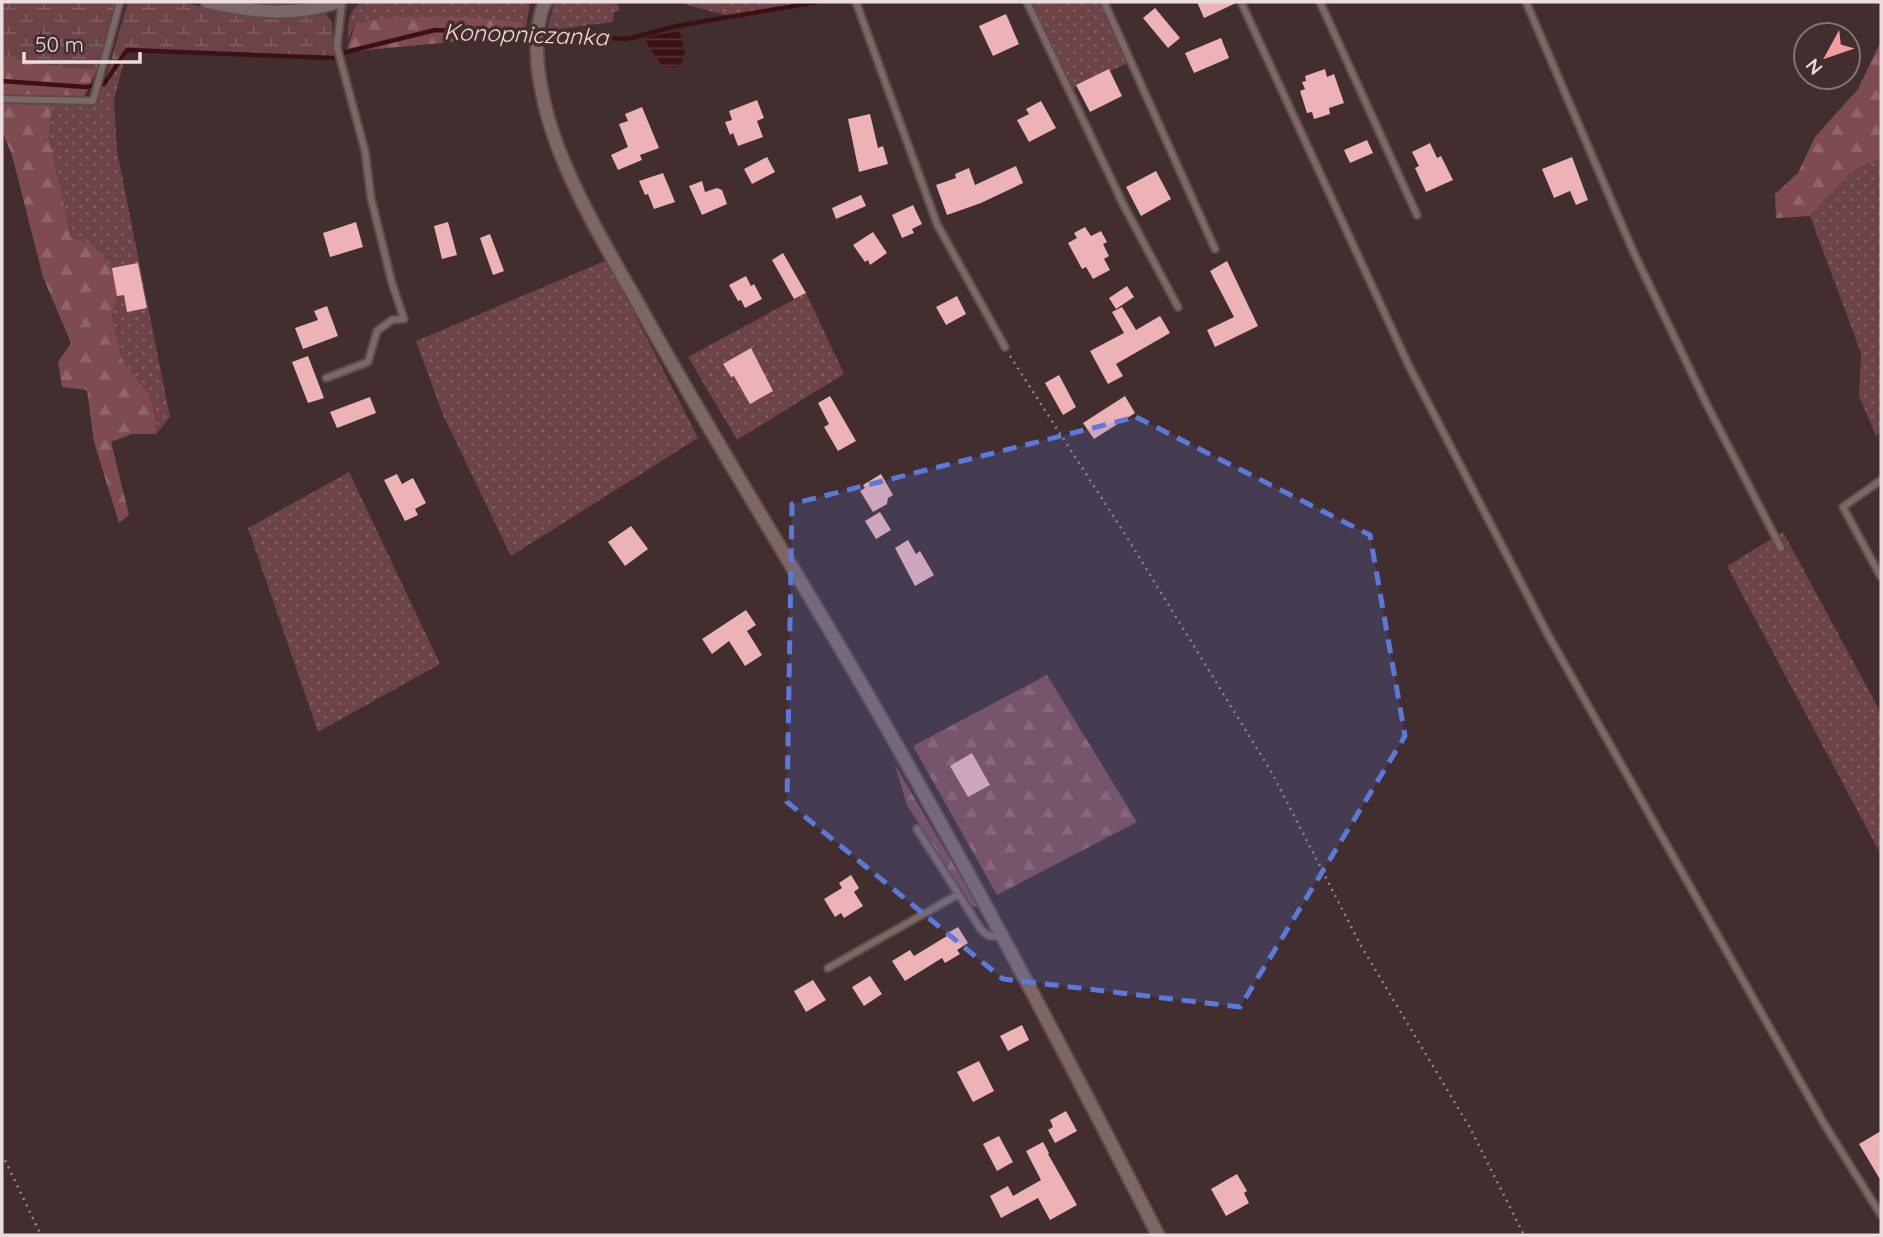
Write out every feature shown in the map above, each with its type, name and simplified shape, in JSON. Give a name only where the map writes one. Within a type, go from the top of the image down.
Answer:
[{"type":"street","points":[[207,2],[249,11],[286,13],[340,2]]},
{"type":"street","points":[[545,2],[538,30],[542,87],[550,124],[570,177],[690,398],[852,668],[1001,935],[1068,1058],[1158,1235]]},
{"type":"lane","points":[[2,99],[93,101],[120,2]]},
{"type":"lane","points":[[326,378],[368,362],[377,331],[392,320],[404,319],[371,198],[365,151],[340,66],[337,47],[340,2]]},
{"type":"lane","points":[[856,2],[937,224],[1005,347]]},
{"type":"lane","points":[[1027,2],[1124,206],[1178,307]]},
{"type":"lane","points":[[1104,2],[1215,249]]},
{"type":"lane","points":[[1241,2],[1409,366],[1547,634],[1823,1122],[1881,1215]]},
{"type":"lane","points":[[1321,2],[1417,215]]},
{"type":"lane","points":[[1526,2],[1633,251],[1706,403],[1781,548]]},
{"type":"lane","points":[[1881,480],[1843,507],[1881,577]]},
{"type":"lane","points":[[917,829],[986,935],[1001,935]]},
{"type":"lane","points":[[828,968],[959,894]]},
{"type":"path","points":[[1005,347],[1128,539],[1272,773],[1360,944],[1470,1128],[1524,1235]]},
{"type":"path","points":[[2,1154],[41,1235]]},
{"type":"highlighted area","points":[[1136,417],[1370,535],[1405,736],[1240,1007],[1003,979],[787,802],[792,504]]},
{"type":"green space","points":[[2,2],[115,2],[97,69],[2,57]]},
{"type":"green space","points":[[128,2],[182,2],[247,17],[290,19],[326,14],[332,22],[334,58],[127,50],[104,84]]},
{"type":"green space","points":[[362,2],[530,2],[526,28],[521,22],[500,20],[398,19],[356,23],[348,40],[351,14]]},
{"type":"green space","points":[[554,2],[617,2],[620,11],[614,12],[613,22],[547,31]]},
{"type":"green space","points":[[684,2],[794,2],[794,7],[729,16]]},
{"type":"green space","points":[[1024,2],[1102,2],[1130,62],[1069,90]]},
{"type":"green space","points":[[396,17],[466,17],[521,22],[526,28],[525,35],[346,52],[356,23]]},
{"type":"green space","points":[[1881,41],[1881,158],[1852,171],[1810,216],[1776,218],[1775,194],[1798,173],[1815,137],[1856,91],[1862,91],[1862,81]]},
{"type":"green space","points":[[127,50],[114,100],[117,151],[170,417],[156,434],[155,415],[148,392],[122,361],[112,316],[117,296],[92,244],[71,238],[49,137],[52,99],[93,101]]},
{"type":"green space","points":[[2,57],[97,69],[83,99],[52,99],[49,137],[71,238],[92,244],[112,268],[117,296],[112,316],[122,361],[148,392],[155,415],[156,434],[132,434],[111,442],[129,515],[119,523],[94,442],[87,390],[62,387],[58,362],[71,343],[43,277],[12,155],[2,131]]},
{"type":"green space","points":[[1881,158],[1881,432],[1876,436],[1859,396],[1861,353],[1810,216],[1852,171]]},
{"type":"green space","points":[[607,260],[698,438],[511,556],[443,415],[416,341]]},
{"type":"green space","points":[[806,293],[844,374],[737,440],[688,357]]},
{"type":"green space","points":[[349,472],[440,664],[318,732],[248,528]]},
{"type":"green space","points":[[1783,532],[1881,713],[1881,855],[1727,566]]},
{"type":"green space","points":[[1047,675],[1137,822],[997,895],[913,746]]},
{"type":"green space","points":[[895,765],[979,908],[972,906],[907,805]]},
{"type":"shaded area","points":[[680,31],[685,52],[681,64],[673,68],[662,65],[648,46],[645,37]]},
{"type":"building","points":[[1197,2],[1235,2],[1236,3],[1204,18]]},
{"type":"building","points":[[1155,8],[1180,38],[1168,48],[1143,18]]},
{"type":"building","points":[[1006,14],[1019,44],[993,56],[979,26]]},
{"type":"building","points":[[1221,38],[1229,58],[1194,73],[1185,53]]},
{"type":"building","points":[[1109,69],[1122,96],[1090,112],[1076,85]]},
{"type":"building","points":[[1325,69],[1327,77],[1334,74],[1344,103],[1329,108],[1330,114],[1314,119],[1312,112],[1307,113],[1300,91],[1305,89],[1302,82],[1306,81],[1305,76]]},
{"type":"building","points":[[757,100],[764,118],[757,121],[763,137],[738,146],[725,122],[732,120],[729,111]]},
{"type":"building","points":[[1041,101],[1056,128],[1029,142],[1017,120],[1029,114],[1026,109]]},
{"type":"building","points":[[642,107],[659,148],[640,155],[642,160],[618,170],[611,155],[628,147],[619,124],[628,121],[625,114]]},
{"type":"building","points":[[870,114],[878,148],[883,146],[888,164],[859,172],[848,119]]},
{"type":"building","points":[[1367,140],[1373,153],[1350,163],[1344,150]]},
{"type":"building","points":[[1430,143],[1437,158],[1441,156],[1453,180],[1426,192],[1415,168],[1419,166],[1412,152]]},
{"type":"building","points":[[767,157],[775,172],[752,184],[744,169]]},
{"type":"building","points":[[1572,157],[1588,200],[1576,205],[1570,191],[1554,198],[1542,169]]},
{"type":"building","points":[[1016,166],[1023,183],[981,203],[947,215],[936,185],[956,178],[955,174],[969,168],[975,185]]},
{"type":"building","points":[[1156,171],[1171,199],[1141,216],[1126,187]]},
{"type":"building","points":[[663,173],[675,202],[654,209],[639,181]]},
{"type":"building","points":[[702,181],[705,192],[717,188],[722,190],[727,204],[702,215],[689,186]]},
{"type":"building","points":[[861,195],[866,206],[836,219],[832,208]]},
{"type":"building","points":[[913,205],[922,224],[912,229],[914,233],[902,238],[892,215]]},
{"type":"building","points":[[356,222],[363,247],[330,257],[323,233]]},
{"type":"building","points":[[448,222],[457,255],[442,259],[434,226]]},
{"type":"building","points":[[1085,227],[1091,236],[1101,231],[1107,242],[1103,244],[1109,256],[1104,259],[1110,270],[1093,279],[1086,267],[1082,269],[1068,243],[1077,238],[1074,233]]},
{"type":"building","points":[[873,232],[887,253],[870,265],[853,245]]},
{"type":"building","points":[[490,234],[504,271],[493,275],[480,238]]},
{"type":"building","points":[[783,253],[806,293],[794,299],[772,260]]},
{"type":"building","points":[[1227,261],[1258,326],[1215,347],[1207,330],[1234,317],[1210,271]]},
{"type":"building","points":[[138,263],[147,308],[127,312],[124,295],[117,296],[112,268]]},
{"type":"building","points":[[746,276],[762,299],[745,308],[729,285]]},
{"type":"building","points":[[1127,286],[1134,297],[1116,309],[1109,298]]},
{"type":"building","points":[[957,296],[966,314],[946,325],[936,307]]},
{"type":"building","points":[[327,306],[338,336],[303,349],[295,328],[318,320],[314,311]]},
{"type":"building","points":[[1122,307],[1136,330],[1160,316],[1170,333],[1116,364],[1123,376],[1108,384],[1090,351],[1124,333],[1112,312]]},
{"type":"building","points":[[751,348],[773,391],[750,404],[734,376],[731,377],[723,364]]},
{"type":"building","points":[[308,356],[324,398],[308,403],[292,362]]},
{"type":"building","points":[[1059,375],[1076,407],[1063,415],[1045,383]]},
{"type":"building","points":[[830,396],[856,441],[838,451],[824,427],[829,424],[818,403]]},
{"type":"building","points":[[1125,396],[1135,413],[1094,439],[1083,423]]},
{"type":"building","points":[[370,397],[376,413],[337,428],[330,412]]},
{"type":"building","points":[[397,474],[402,484],[413,478],[426,503],[415,509],[418,515],[405,521],[384,480]]},
{"type":"building","points":[[881,474],[893,495],[888,498],[887,504],[873,512],[860,491],[865,488],[863,485]]},
{"type":"building","points":[[880,512],[891,530],[876,539],[865,521]]},
{"type":"building","points":[[631,526],[648,549],[625,566],[608,542]]},
{"type":"building","points":[[908,540],[916,554],[920,551],[934,575],[915,586],[895,548]]},
{"type":"building","points":[[746,610],[756,625],[747,631],[762,655],[745,666],[729,641],[712,654],[702,639]]},
{"type":"building","points":[[972,753],[990,785],[968,797],[950,766]]},
{"type":"building","points":[[851,875],[859,888],[854,892],[863,906],[844,918],[841,913],[835,917],[824,899],[842,888],[839,883]]},
{"type":"building","points":[[958,927],[968,943],[957,950],[960,954],[945,963],[942,958],[905,981],[892,961],[910,950],[914,956]]},
{"type":"building","points":[[870,976],[882,994],[864,1006],[852,987]]},
{"type":"building","points":[[813,980],[826,1000],[806,1012],[794,991]]},
{"type":"building","points":[[1022,1025],[1029,1040],[1008,1051],[1000,1036]]},
{"type":"building","points":[[979,1061],[994,1091],[973,1102],[957,1072]]},
{"type":"building","points":[[1066,1111],[1077,1131],[1055,1143],[1048,1130],[1053,1127],[1050,1120]]},
{"type":"building","points":[[1881,1131],[1881,1181],[1859,1144]]},
{"type":"building","points":[[999,1136],[1013,1162],[997,1171],[983,1144]]},
{"type":"building","points":[[1043,1142],[1077,1205],[1050,1220],[1038,1198],[1001,1218],[990,1196],[1008,1186],[1013,1196],[1041,1180],[1026,1151]]},
{"type":"building","points":[[1237,1174],[1247,1191],[1244,1193],[1249,1203],[1226,1216],[1211,1189]]},
{"type":"waterway","name":"Konopniczanka","points":[[2,81],[86,87],[104,84],[127,50],[334,58],[346,52],[435,30],[627,39],[677,26],[817,2]]}]
